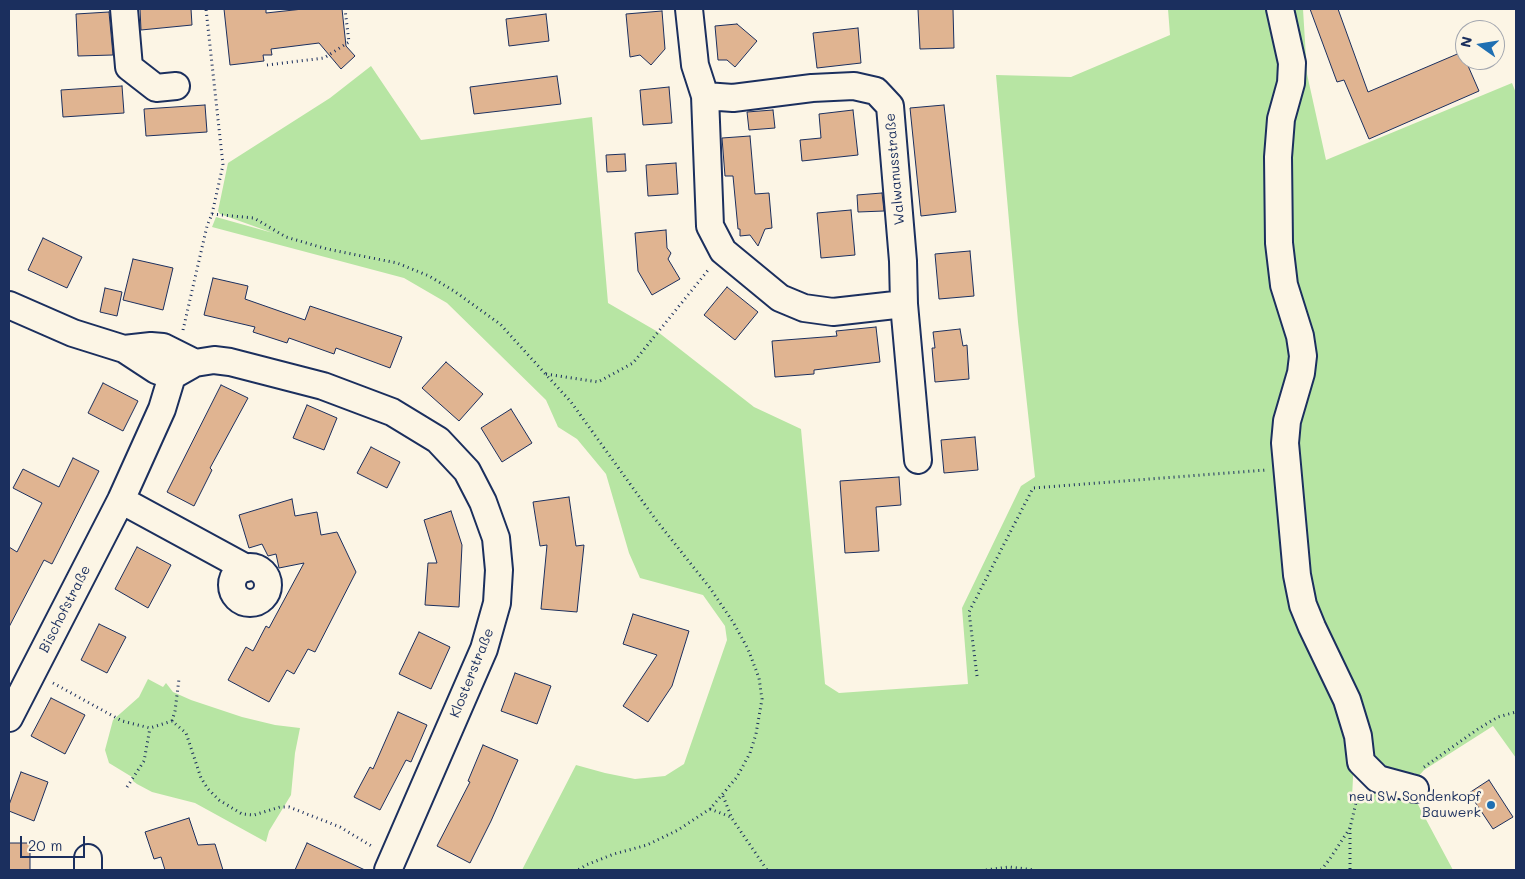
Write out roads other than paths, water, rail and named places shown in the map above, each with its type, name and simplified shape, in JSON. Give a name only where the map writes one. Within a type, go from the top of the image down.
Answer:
[{"type":"street","points":[[124,9],[129,67],[156,88],[176,86]]},
{"type":"street","points":[[689,9],[695,64],[705,96],[710,226],[724,251],[780,298],[804,308],[833,312],[904,304]]},
{"type":"street","points":[[1280,9],[1292,63],[1290,83],[1280,119],[1278,157],[1279,244],[1284,285],[1300,336],[1303,356],[1301,374],[1288,421],[1285,442],[1296,576],[1312,627],[1347,700],[1358,736],[1361,762],[1378,779],[1411,788]]},
{"type":"street","name":"Walwanusstraße","points":[[705,96],[733,98],[812,88],[854,86],[876,91],[890,106],[903,261],[904,304],[918,460]]},
{"type":"street","points":[[9,305],[73,333],[124,349],[156,370],[172,376]]},
{"type":"street","points":[[124,349],[151,346],[163,347],[195,363]]},
{"type":"street","name":"Klosterstraße","points":[[172,376],[195,363],[214,360],[239,364],[323,386],[392,412],[438,440],[467,471],[484,502],[496,538],[499,570],[497,602],[492,625],[480,658],[390,865]]},
{"type":"street","name":"Bischofstraße","points":[[9,718],[121,500],[162,409],[172,376]]},
{"type":"street","points":[[121,500],[246,568]]},
{"type":"place","name":"neu SW Sondenkopf Bauwerk","points":[[1491,805]]}]
